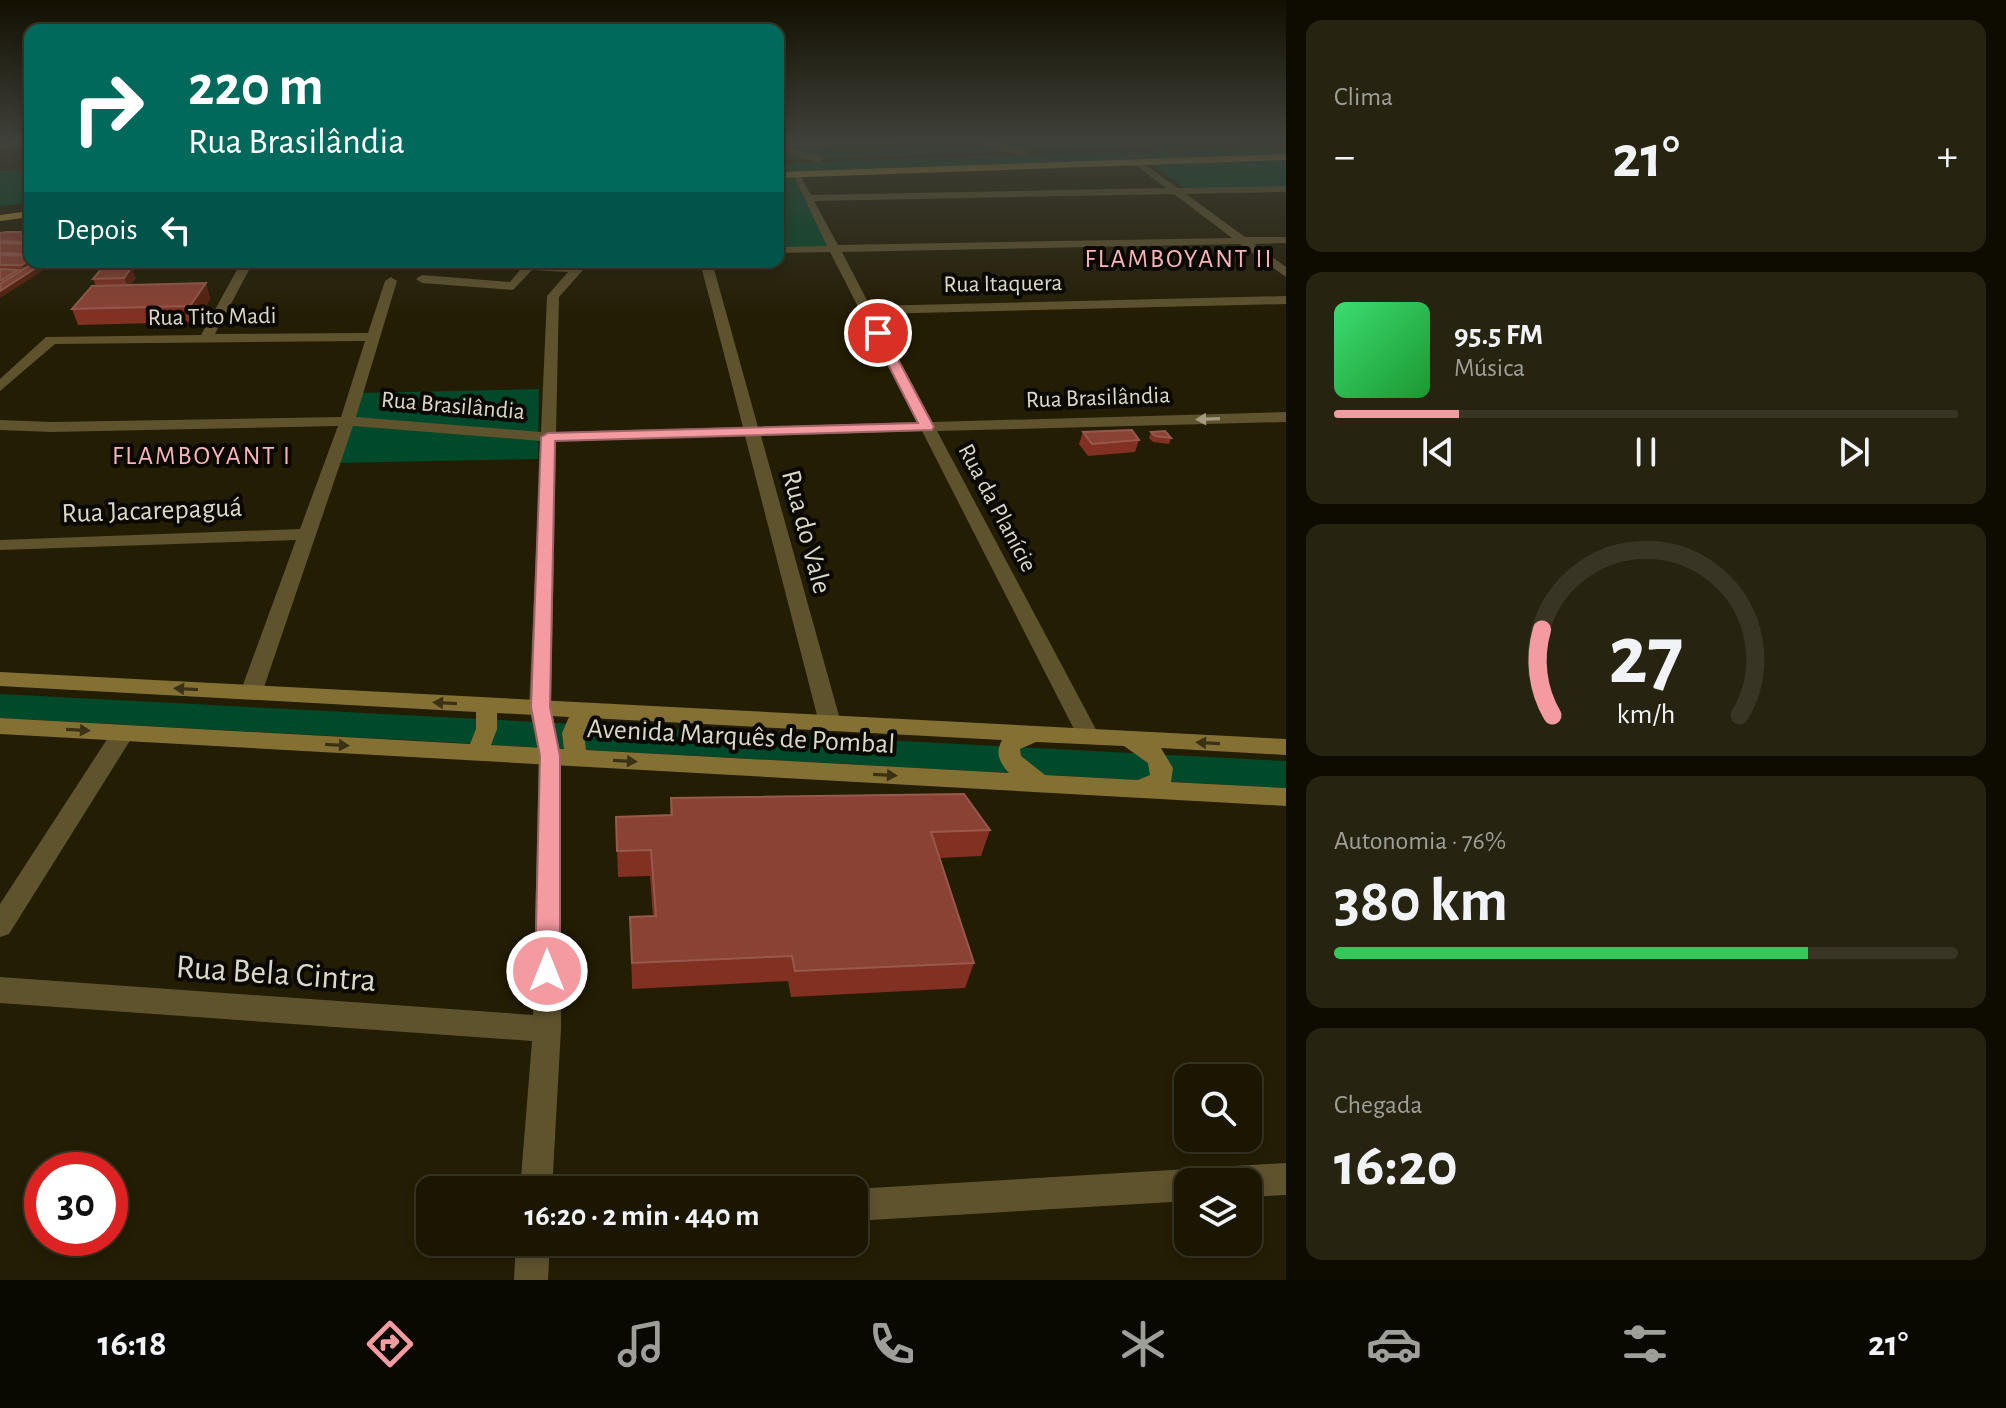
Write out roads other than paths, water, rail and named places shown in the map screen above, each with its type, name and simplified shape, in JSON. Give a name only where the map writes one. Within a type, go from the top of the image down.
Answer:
[{"type":"main road","points":[[0,210],[24,207]]},
{"type":"main road","points":[[0,218],[24,215]]},
{"type":"main road","name":"Avenida Marquês de Pombal","points":[[0,679],[1286,747]]},
{"type":"main road","points":[[476,752],[487,734],[489,722],[485,705]]},
{"type":"main road","points":[[578,758],[571,740],[573,726],[584,710]]},
{"type":"main road","name":"Avenida Marquês de Pombal","points":[[0,726],[1286,797]]},
{"type":"main road","points":[[1036,734],[1014,740],[1009,747],[1009,757],[1024,775],[1050,784]]},
{"type":"main road","points":[[1118,738],[1145,747],[1161,765],[1163,774],[1159,782],[1137,789]]},
{"type":"street","points":[[807,198],[821,198]]},
{"type":"street","name":"Rua da Planície","points":[[807,198],[1089,737]]},
{"type":"street","points":[[1186,198],[1286,273]]},
{"type":"street","points":[[784,250],[1286,240]]},
{"type":"street","points":[[206,338],[244,268]]},
{"type":"street","points":[[422,279],[513,286],[527,268]]},
{"type":"street","points":[[537,1176],[547,1029],[550,756],[540,707],[553,296],[578,268]]},
{"type":"street","name":"Rua do Vale","points":[[708,268],[830,723]]},
{"type":"street","points":[[251,693],[347,421],[391,281]]},
{"type":"street","name":"Rua Itaquera","points":[[865,310],[1286,300]]},
{"type":"street","name":"Rua Tito Madi","points":[[0,387],[51,340],[374,337]]},
{"type":"street","name":"Rua Brasilândia","points":[[0,425],[52,427],[347,421],[548,437],[1286,417]]},
{"type":"street","name":"Rua Jacarepaguá","points":[[0,545],[305,534]]},
{"type":"street","points":[[0,926],[123,733]]},
{"type":"street","name":"Rua Bela Cintra","points":[[0,990],[547,1029]]},
{"type":"street","points":[[1262,1180],[1286,1179]]},
{"type":"street","points":[[868,1204],[1174,1186]]},
{"type":"street","points":[[531,1280],[532,1256]]},
{"type":"district","name":"FLAMBOYANT II","points":[[1179,259]]},
{"type":"district","name":"FLAMBOYANT I","points":[[202,456]]}]
